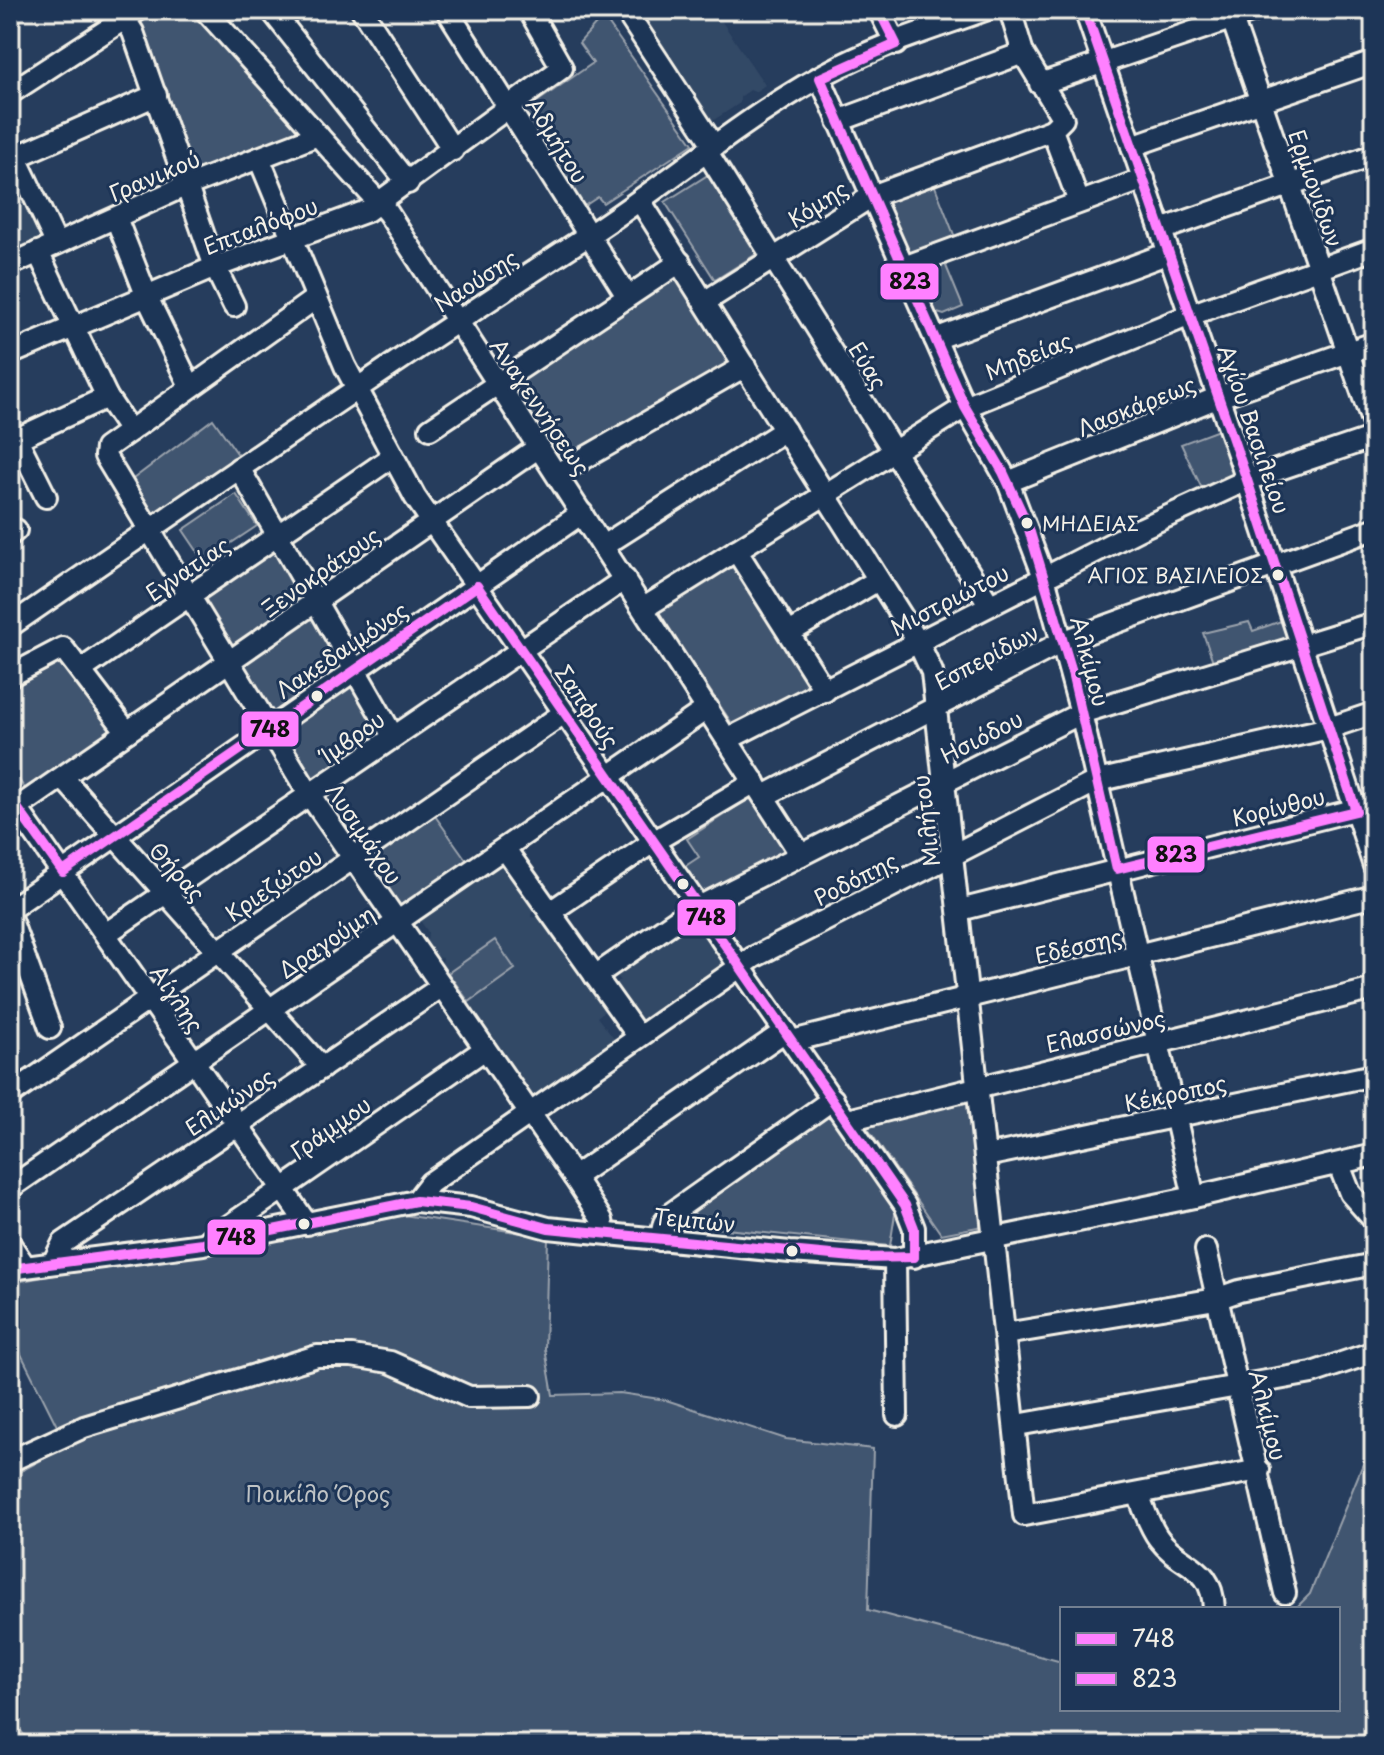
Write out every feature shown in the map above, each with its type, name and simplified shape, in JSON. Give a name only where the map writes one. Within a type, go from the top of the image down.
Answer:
[{"type":"street","name":"Αναγεννήσεως","points":[[205,10],[380,203],[801,855]]},
{"type":"street","points":[[271,10],[408,183]]},
{"type":"street","points":[[362,10],[453,150]]},
{"type":"street","name":"Αδμήτου","points":[[447,10],[627,296]]},
{"type":"street","name":"Επταλόφου","points":[[10,354],[215,267],[380,203],[510,110],[562,68],[529,10]]},
{"type":"street","name":"Εύας","points":[[625,10],[774,259],[989,604]]},
{"type":"street","points":[[879,10],[896,44]]},
{"type":"street","name":"Ναούσης","points":[[10,626],[356,387],[641,202],[710,149],[820,78],[896,44],[946,16],[985,10]]},
{"type":"street","points":[[1010,10],[1023,53],[1063,119],[1052,130],[1079,202]]},
{"type":"street","name":"Αγίου Βασιλείου","points":[[1085,10],[1329,728],[1365,808],[1374,866]]},
{"type":"street","points":[[1040,84],[1231,14],[1257,10]]},
{"type":"street","points":[[10,93],[128,13],[215,267],[234,306]]},
{"type":"street","name":"Ερμιονίδων","points":[[1231,14],[1374,427]]},
{"type":"street","points":[[838,121],[1023,53]]},
{"type":"street","points":[[1132,146],[1374,62]]},
{"type":"street","name":"Αλκίμου","points":[[820,78],[965,407],[1008,482],[1044,577],[1081,713],[1194,1197]]},
{"type":"street","points":[[156,95],[13,151],[71,326],[107,397],[130,431],[316,298]]},
{"type":"street","name":"Κόμης","points":[[706,301],[872,196],[1052,130]]},
{"type":"street","name":"Γρανικού","points":[[10,265],[187,186],[318,135]]},
{"type":"street","points":[[1161,230],[1374,155]]},
{"type":"street","name":"Σαπφούς","points":[[259,158],[356,387],[392,457],[432,523],[905,1205],[914,1228],[905,1258],[897,1415]]},
{"type":"street","points":[[904,267],[1144,179]]},
{"type":"street","name":"Μιλήτου","points":[[641,202],[918,642],[932,672],[980,1084],[993,1241],[1017,1425],[1024,1515],[1138,1494]]},
{"type":"street","points":[[116,218],[147,297],[190,386]]},
{"type":"street","name":"Μηδείας","points":[[644,608],[965,407],[1190,315],[1374,249]]},
{"type":"street","points":[[935,339],[1169,253]]},
{"type":"street","points":[[430,429],[680,262]]},
{"type":"street","name":"Λασκάρεως","points":[[1008,482],[1219,397],[1374,343]]},
{"type":"street","points":[[557,474],[745,366]]},
{"type":"street","points":[[46,497],[14,441],[107,397]]},
{"type":"street","points":[[603,546],[785,430]]},
{"type":"street","name":"Λυσιμάχου","points":[[130,431],[106,448],[105,456],[148,531],[309,794],[574,1177],[602,1220],[604,1233]]},
{"type":"street","name":"Μιστριώτου","points":[[728,739],[989,604],[1247,480],[1374,437]]},
{"type":"street","name":"Ξενοκράτους","points":[[12,806],[63,778],[539,447]]},
{"type":"street","name":"Εγνατίας","points":[[81,670],[392,457]]},
{"type":"street","points":[[239,468],[393,736]]},
{"type":"street","name":"Λακεδαιμόνος","points":[[10,909],[582,513]]},
{"type":"street","name":"Εσπερίδων","points":[[550,912],[653,842],[759,789],[936,709],[1062,642],[1374,529]]},
{"type":"street","points":[[736,550],[825,691]]},
{"type":"street","name":"Ίμβρου","points":[[107,933],[625,579]]},
{"type":"street","points":[[789,633],[878,580]]},
{"type":"street","name":"Ησιόδου","points":[[595,976],[698,907],[1081,713],[1374,623]]},
{"type":"street","points":[[10,676],[63,648],[127,732]]},
{"type":"street","name":"Δραγούμη","points":[[10,1188],[708,708]]},
{"type":"street","name":"Κριεζώτου","points":[[10,1095],[564,713]]},
{"type":"street","name":"Ροδόπης","points":[[416,1201],[430,1183],[738,966],[1097,781],[1329,728],[1374,713]]},
{"type":"street","name":"Θήρας","points":[[63,778],[322,1068]]},
{"type":"street","name":"Αίγλης","points":[[12,806],[107,933],[148,998],[307,1224]]},
{"type":"street","name":"Κορίνθου","points":[[960,910],[1365,808]]},
{"type":"street","points":[[505,849],[638,1036]]},
{"type":"street","name":"Εδέσσης","points":[[574,1177],[789,1036],[1139,956],[1374,896]]},
{"type":"street","points":[[10,917],[50,1028]]},
{"type":"street","name":"Ελικώνος","points":[[53,1263],[63,1243],[441,987]]},
{"type":"street","name":"Ελασσώνος","points":[[848,1120],[980,1084],[1374,989]]},
{"type":"street","name":"Γράμμου","points":[[203,1244],[485,1049]]},
{"type":"street","name":"Κέκροπος","points":[[986,1156],[1374,1075]]},
{"type":"street","points":[[660,1240],[664,1223],[673,1212],[833,1099]]},
{"type":"street","name":"Τεμπών","points":[[18,1267],[203,1244],[416,1201],[471,1207],[529,1224],[660,1240],[905,1258],[1194,1197],[1374,1155]]},
{"type":"street","points":[[1339,1165],[1350,1193],[1374,1220]]},
{"type":"street","points":[[10,1244],[18,1267]]},
{"type":"street","name":"Αλκίμου","points":[[1206,1250],[1285,1593]]},
{"type":"street","points":[[1005,1334],[1216,1299],[1239,1291],[1374,1264]]},
{"type":"street","points":[[1017,1425],[1312,1373],[1374,1352]]},
{"type":"street","points":[[10,1461],[84,1427],[317,1356],[352,1356],[390,1362],[469,1397],[530,1396]]},
{"type":"street","points":[[1214,1607],[1213,1591],[1206,1577],[1158,1538],[1138,1494],[1259,1470]]},
{"type":"shaded area","points":[[642,10],[714,10],[765,85],[755,92],[750,90],[740,97],[740,103],[709,123],[678,76],[682,72],[662,53],[663,47],[645,22]]},
{"type":"shaded area","points":[[10,163],[47,239],[10,256]]},
{"type":"shaded area","points":[[501,862],[533,905],[531,917],[536,918],[537,913],[607,1009],[597,1017],[615,1040],[532,1100],[441,969],[443,958],[431,956],[426,950],[428,932],[419,919]]},
{"type":"shaded area","points":[[691,918],[724,967],[639,1026],[611,987],[620,980],[614,971]]},
{"type":"green space","points":[[158,10],[192,10],[300,130],[194,171],[139,24]]},
{"type":"green space","points":[[603,16],[693,144],[603,203],[598,197],[581,208],[521,113],[593,63],[579,43]]},
{"type":"green space","points":[[711,173],[761,251],[715,280],[665,202]]},
{"type":"green space","points":[[933,181],[956,240],[909,258],[884,200]]},
{"type":"green space","points":[[944,261],[963,307],[944,315],[934,312],[920,271]]},
{"type":"green space","points":[[678,277],[733,362],[560,458],[514,386]]},
{"type":"green space","points":[[213,419],[239,456],[151,517],[129,482]]},
{"type":"green space","points":[[1221,429],[1237,474],[1203,491],[1181,444]]},
{"type":"green space","points":[[236,494],[257,526],[204,561],[183,530]]},
{"type":"green space","points":[[272,547],[304,600],[234,649],[200,597]]},
{"type":"green space","points":[[733,561],[813,688],[735,728],[657,611]]},
{"type":"green space","points":[[311,615],[342,666],[272,715],[241,665]]},
{"type":"green space","points":[[1284,620],[1292,641],[1215,667],[1203,633],[1249,622],[1253,631]]},
{"type":"green space","points":[[62,658],[114,730],[26,790],[10,767],[10,687]]},
{"type":"green space","points":[[352,680],[382,732],[312,779],[281,729]]},
{"type":"green space","points":[[753,796],[790,855],[704,897],[684,867],[699,857],[687,839]]},
{"type":"green space","points":[[433,813],[467,861],[400,908],[368,860]]},
{"type":"green space","points":[[495,940],[515,969],[469,1002],[448,973]]},
{"type":"green space","points":[[968,1099],[983,1226],[941,1234],[866,1126]]},
{"type":"green space","points":[[830,1116],[896,1208],[890,1246],[697,1226],[694,1211]]},
{"type":"green space","name":"Ποικίλο Όρος","points":[[397,1214],[548,1237],[545,1349],[553,1395],[620,1393],[666,1400],[786,1439],[873,1449],[868,1610],[1060,1661],[1060,1711],[1340,1711],[1340,1607],[1297,1607],[1310,1594],[1374,1437],[1374,1745],[23,1745],[27,1739],[10,1716],[10,1477],[67,1446],[10,1332],[10,1283]]},
{"type":"transit line","name":"823","points":[[879,10],[896,44],[820,78],[965,407],[1003,472],[1028,526],[1072,672],[1117,869],[1356,811],[1247,480],[1085,10]]},
{"type":"transit line","name":"748","points":[[477,586],[905,1205],[914,1228],[914,1257]]},
{"type":"transit line","name":"748","points":[[63,872],[477,586]]},
{"type":"transit line","name":"748","points":[[10,798],[63,872]]},
{"type":"transit line","name":"748","points":[[10,1269],[203,1244],[416,1201],[471,1207],[548,1228],[863,1258],[914,1257]]},
{"type":"place","name":"ΜΗΔΕΙΑΣ","points":[[1027,523]]},
{"type":"place","name":"ΑΓΙΟΣ ΒΑΣΙΛΕΙΟΣ","points":[[1278,575]]}]
